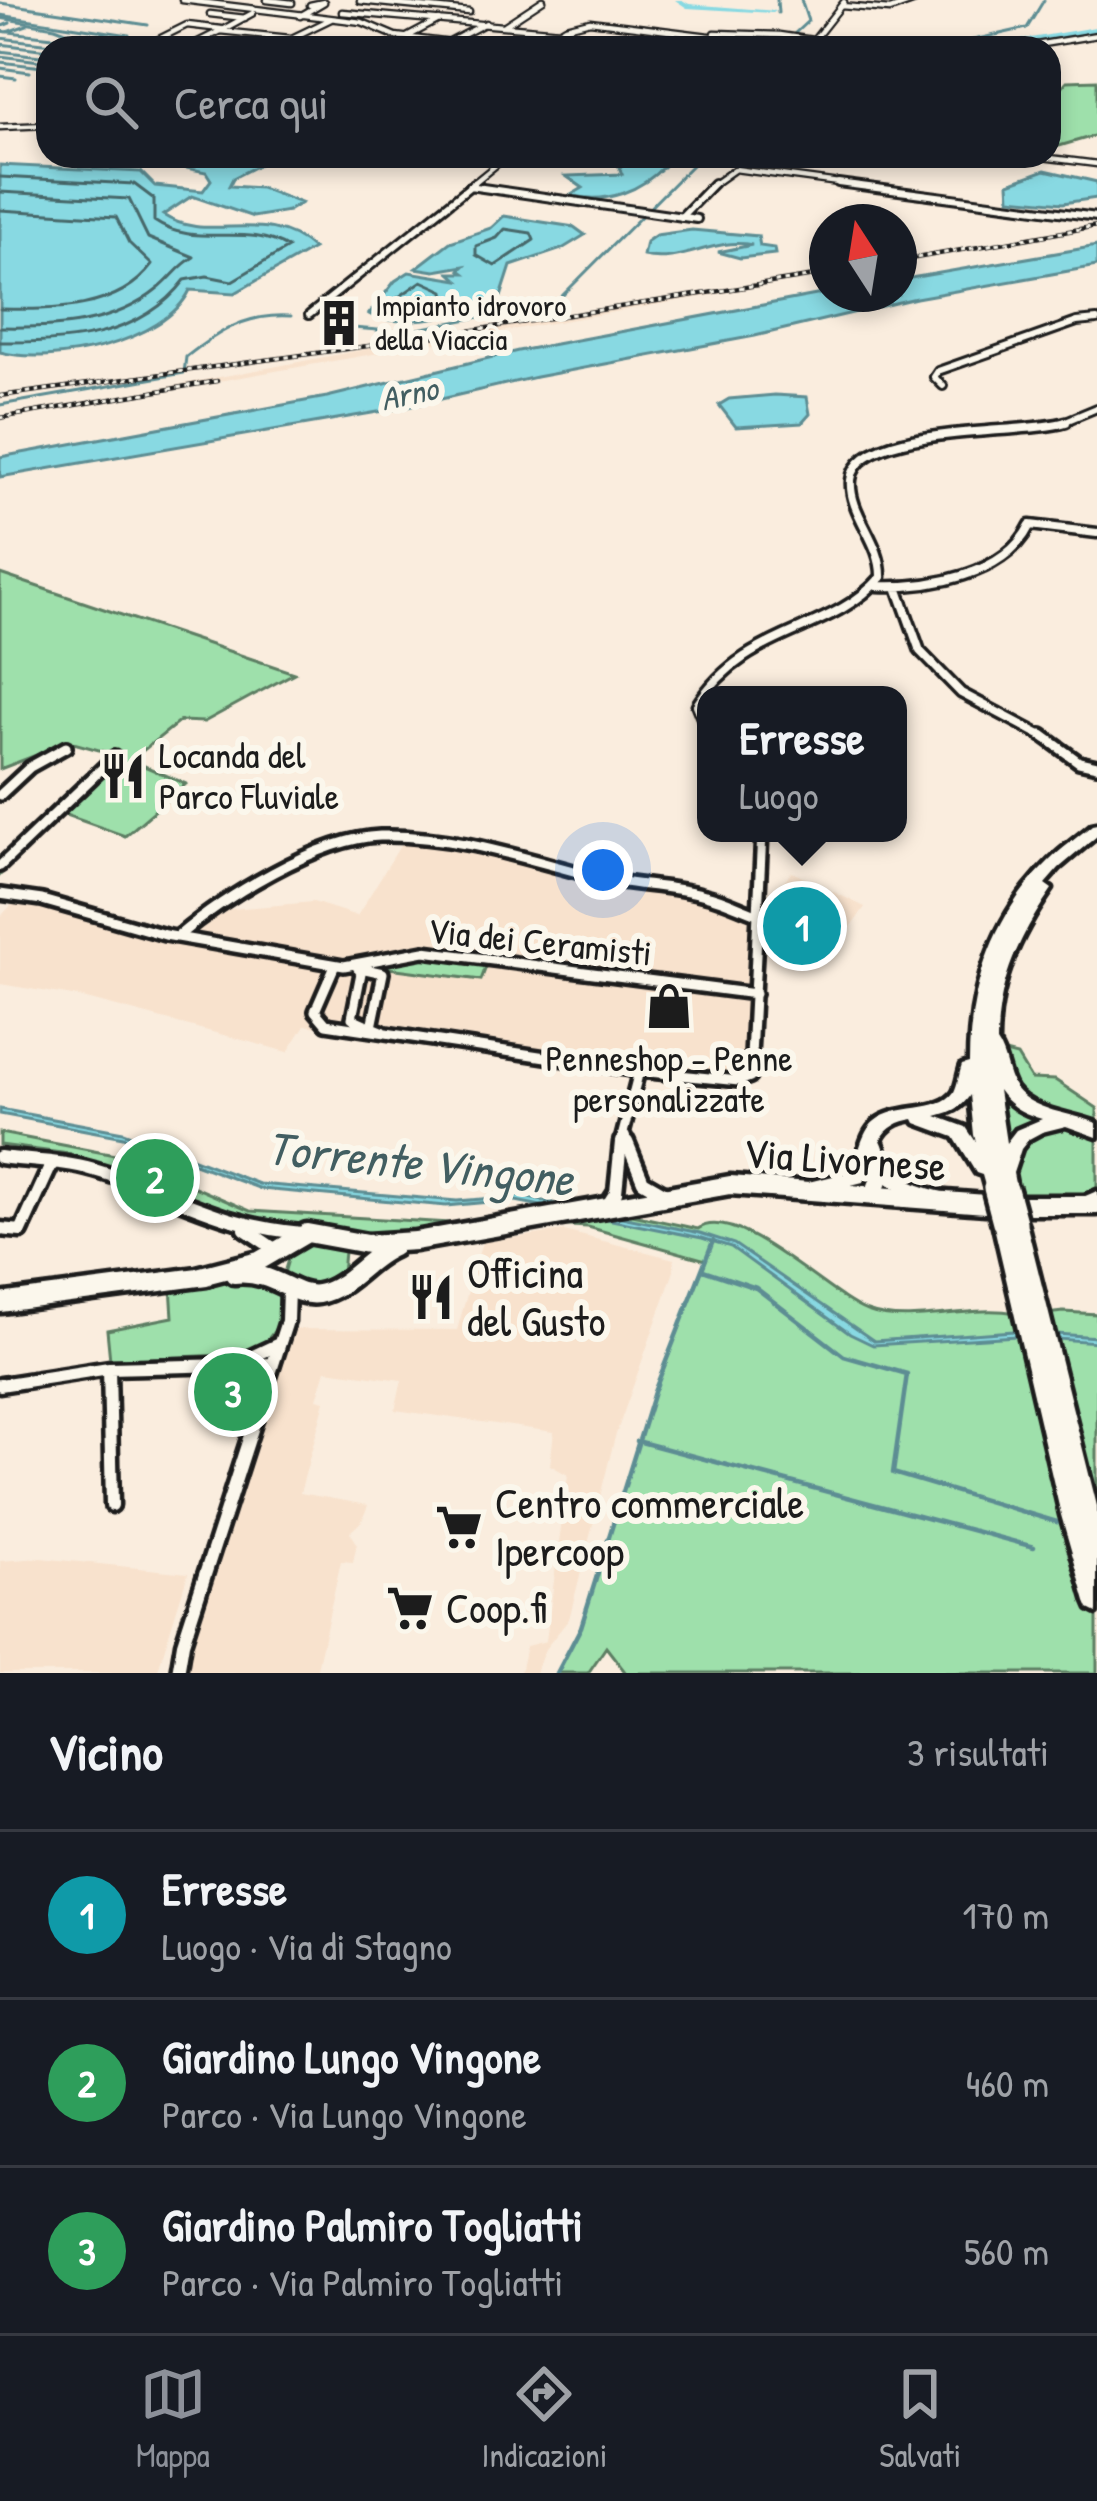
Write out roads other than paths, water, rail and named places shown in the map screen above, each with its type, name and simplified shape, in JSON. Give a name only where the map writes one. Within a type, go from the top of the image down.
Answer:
[{"type":"highway","points":[[997,1189],[983,1008],[998,943],[1024,898],[1061,856],[1097,828]]},
{"type":"highway","points":[[1097,838],[1056,875],[1025,916],[983,1008],[1006,1092],[1041,1116],[1097,1133]]},
{"type":"highway","points":[[874,1195],[874,1134],[883,1124],[944,1108],[961,1096],[967,1082],[971,1013],[983,1008]]},
{"type":"highway","points":[[871,1168],[883,1130],[900,1120],[930,1119],[961,1132],[1014,1216],[1031,1313],[1097,1602]]},
{"type":"highway","points":[[997,1189],[1010,1148],[1022,1133],[1057,1123],[1097,1133]]},
{"type":"highway","points":[[811,1188],[836,1185],[871,1168]]},
{"type":"highway","points":[[871,1168],[954,1202]]},
{"type":"highway","points":[[1044,1372],[1097,1550]]},
{"type":"main road","name":"Via Livornese","points":[[307,1233],[383,1244],[415,1241],[730,1185],[954,1202],[997,1189]]},
{"type":"main road","points":[[1014,1216],[1092,1202]]},
{"type":"main road","points":[[197,1277],[278,1252],[307,1233]]},
{"type":"main road","points":[[344,1240],[355,1256],[354,1266]]},
{"type":"main road","name":"Via Livornese","points":[[320,1294],[342,1284],[354,1266],[382,1250],[415,1241]]},
{"type":"main road","points":[[278,1252],[282,1283]]},
{"type":"main road","points":[[0,1303],[249,1273],[320,1294]]},
{"type":"street","points":[[182,0],[365,23],[404,36]]},
{"type":"street","points":[[223,7],[236,0]]},
{"type":"street","points":[[266,0],[292,3]]},
{"type":"street","points":[[505,25],[543,0]]},
{"type":"street","points":[[816,36],[843,3],[890,10],[917,0]]},
{"type":"street","points":[[294,36],[361,1],[469,12]]},
{"type":"street","points":[[207,36],[279,2]]},
{"type":"street","points":[[302,15],[317,6]]},
{"type":"street","points":[[409,36],[452,10]]},
{"type":"street","points":[[342,12],[560,31]]},
{"type":"street","points":[[210,14],[244,18]]},
{"type":"street","points":[[551,36],[602,21],[711,36]]},
{"type":"street","points":[[463,36],[486,23]]},
{"type":"street","points":[[165,36],[188,25],[272,36]]},
{"type":"street","points":[[698,34],[771,36]]},
{"type":"street","points":[[1061,41],[1097,35]]},
{"type":"street","points":[[0,127],[36,126]]},
{"type":"street","points":[[1061,159],[1097,164]]},
{"type":"street","points":[[309,315],[492,168]]},
{"type":"street","points":[[681,217],[722,173],[735,169],[1097,217]]},
{"type":"street","points":[[469,186],[697,219]]},
{"type":"street","points":[[944,386],[934,377],[938,371],[1077,322],[1097,320]]},
{"type":"street","points":[[851,482],[866,455],[893,443],[1045,428],[1097,408]]},
{"type":"street","points":[[844,471],[920,651],[961,693],[1030,726],[1091,765]]},
{"type":"street","points":[[710,686],[772,636],[879,582],[895,585],[960,575],[1006,555],[1025,541],[1030,525],[1097,533]]},
{"type":"street","points":[[879,582],[881,559]]},
{"type":"street","points":[[0,795],[30,767],[66,747]]},
{"type":"street","points":[[0,866],[113,757]]},
{"type":"street","points":[[177,937],[233,893],[363,838],[383,836],[482,845],[603,879],[704,893],[757,914]]},
{"type":"street","points":[[335,965],[315,1012],[326,1024],[740,1082],[750,1077],[761,842]]},
{"type":"street","name":"Via dei Ceramisti","points":[[0,894],[177,937],[335,965],[357,966],[424,951],[755,994]]},
{"type":"street","points":[[372,1027],[382,974],[357,966],[352,1018],[372,1027],[387,1033]]},
{"type":"street","points":[[600,1208],[616,1192],[639,1071]]},
{"type":"street","points":[[624,1136],[643,1180],[668,1196]]},
{"type":"street","points":[[0,1156],[88,1168],[235,1223],[307,1233]]},
{"type":"street","points":[[0,1229],[21,1232],[52,1163]]},
{"type":"street","points":[[638,1201],[643,1180]]},
{"type":"street","points":[[235,1223],[278,1252]]},
{"type":"street","points":[[238,1268],[259,1251],[257,1237]]},
{"type":"street","points":[[175,1673],[287,1321],[282,1283]]},
{"type":"street","points":[[287,1321],[320,1294]]},
{"type":"street","points":[[229,1365],[279,1344]]},
{"type":"street","points":[[229,1365],[250,1378],[261,1400]]},
{"type":"street","points":[[0,1385],[109,1368],[271,1368]]},
{"type":"street","points":[[109,1368],[112,1504]]},
{"type":"water","points":[[0,165],[141,172],[155,186],[203,191],[211,180],[206,172],[186,168],[252,168],[233,178],[229,186],[261,188],[301,203],[288,211],[253,217],[192,196],[163,215],[199,227],[276,229],[313,249],[235,293],[190,290],[177,308],[133,337],[76,353],[22,356],[0,352]]},
{"type":"water","points":[[619,168],[661,168],[645,182],[609,197],[571,195],[583,188],[566,176],[622,174]]},
{"type":"water","points":[[1045,170],[1097,182],[1097,198],[1063,203],[1010,198],[1009,183]]},
{"type":"water","points":[[504,216],[574,227],[585,235],[562,249],[511,266],[501,297],[489,303],[415,320],[369,314],[395,281],[409,272],[458,280],[450,273],[464,273],[460,270],[464,266],[435,271],[416,268],[450,242],[491,228]]},
{"type":"water","points":[[692,230],[758,236],[760,246],[774,248],[775,254],[740,258],[718,252],[752,245],[738,244],[671,257],[643,256],[646,242],[656,235]]},
{"type":"water","points":[[1097,246],[1097,266],[917,298],[917,277]]},
{"type":"water","name":"Arno","points":[[809,296],[809,312],[857,312],[407,407],[0,477],[0,457],[327,397],[518,351]]},
{"type":"water","points":[[807,397],[810,414],[802,423],[736,427],[719,405],[729,399]]},
{"type":"water","points":[[0,1109],[123,1132],[259,1184],[457,1201],[519,1196],[700,1233],[734,1244],[874,1341],[1014,1331],[1097,1337],[1097,1342],[1017,1336],[873,1345],[850,1334],[731,1247],[702,1238],[511,1200],[446,1206],[261,1189],[123,1137],[0,1114]]},
{"type":"waterway","points":[[678,0],[687,6],[773,11]]},
{"type":"waterway","points":[[777,0],[778,13]]},
{"type":"waterway","points":[[794,34],[808,21],[801,0]]},
{"type":"waterway","points":[[991,36],[1027,28],[1044,0]]},
{"type":"waterway","points":[[0,3],[148,25]]},
{"type":"waterway","points":[[0,15],[129,35]]},
{"type":"waterway","points":[[0,18],[79,36]]},
{"type":"waterway","points":[[0,27],[10,23]]},
{"type":"waterway","points":[[7,32],[27,25]]},
{"type":"waterway","points":[[1056,36],[1097,29]]},
{"type":"waterway","points":[[0,31],[7,32]]},
{"type":"waterway","points":[[7,32],[44,36]]},
{"type":"waterway","points":[[96,36],[107,32]]},
{"type":"waterway","points":[[0,38],[36,42]]},
{"type":"waterway","points":[[0,44],[36,48]]},
{"type":"waterway","points":[[0,51],[36,56]]},
{"type":"waterway","points":[[0,56],[36,60]]},
{"type":"waterway","points":[[0,62],[36,66]]},
{"type":"waterway","points":[[0,68],[30,72]]},
{"type":"waterway","points":[[0,76],[16,78]]},
{"type":"waterway","points":[[340,327],[403,332],[556,302],[689,168]]},
{"type":"waterway","points":[[0,405],[184,373],[186,357],[222,332],[261,317],[291,316]]},
{"type":"waterway","points":[[324,321],[331,325]]},
{"type":"waterway","points":[[639,1441],[713,1241]]},
{"type":"waterway","points":[[703,1270],[756,1288],[844,1356],[907,1374],[893,1473],[1067,1525]]},
{"type":"waterway","points":[[557,1673],[581,1627],[639,1441]]},
{"type":"waterway","points":[[639,1441],[1034,1547]]},
{"type":"railway","points":[[917,258],[1097,226]]},
{"type":"railway","points":[[0,396],[405,341],[809,277]]},
{"type":"railway","points":[[0,418],[217,381]]},
{"type":"place","name":"Impianto idrovoro della Viaccia","points":[[339,323]]},
{"type":"place","name":"Locanda del Parco Fluviale","points":[[123,776]]},
{"type":"place","name":"Erresse","points":[[802,926]]},
{"type":"place","name":"Penneshop - Penne personalizzate","points":[[669,1006]]},
{"type":"place","name":"Giardino Lungo Vingone","points":[[155,1178]]},
{"type":"place","name":"Officina del Gusto","points":[[431,1297]]},
{"type":"place","name":"Giardino Palmiro Togliatti","points":[[233,1392]]},
{"type":"place","name":"Centro commerciale Ipercoop","points":[[459,1527]]},
{"type":"place","name":"Coop.fi","points":[[410,1608]]},
{"type":"water label","name":"Torrente Vingone","points":[[420,1163]]}]
